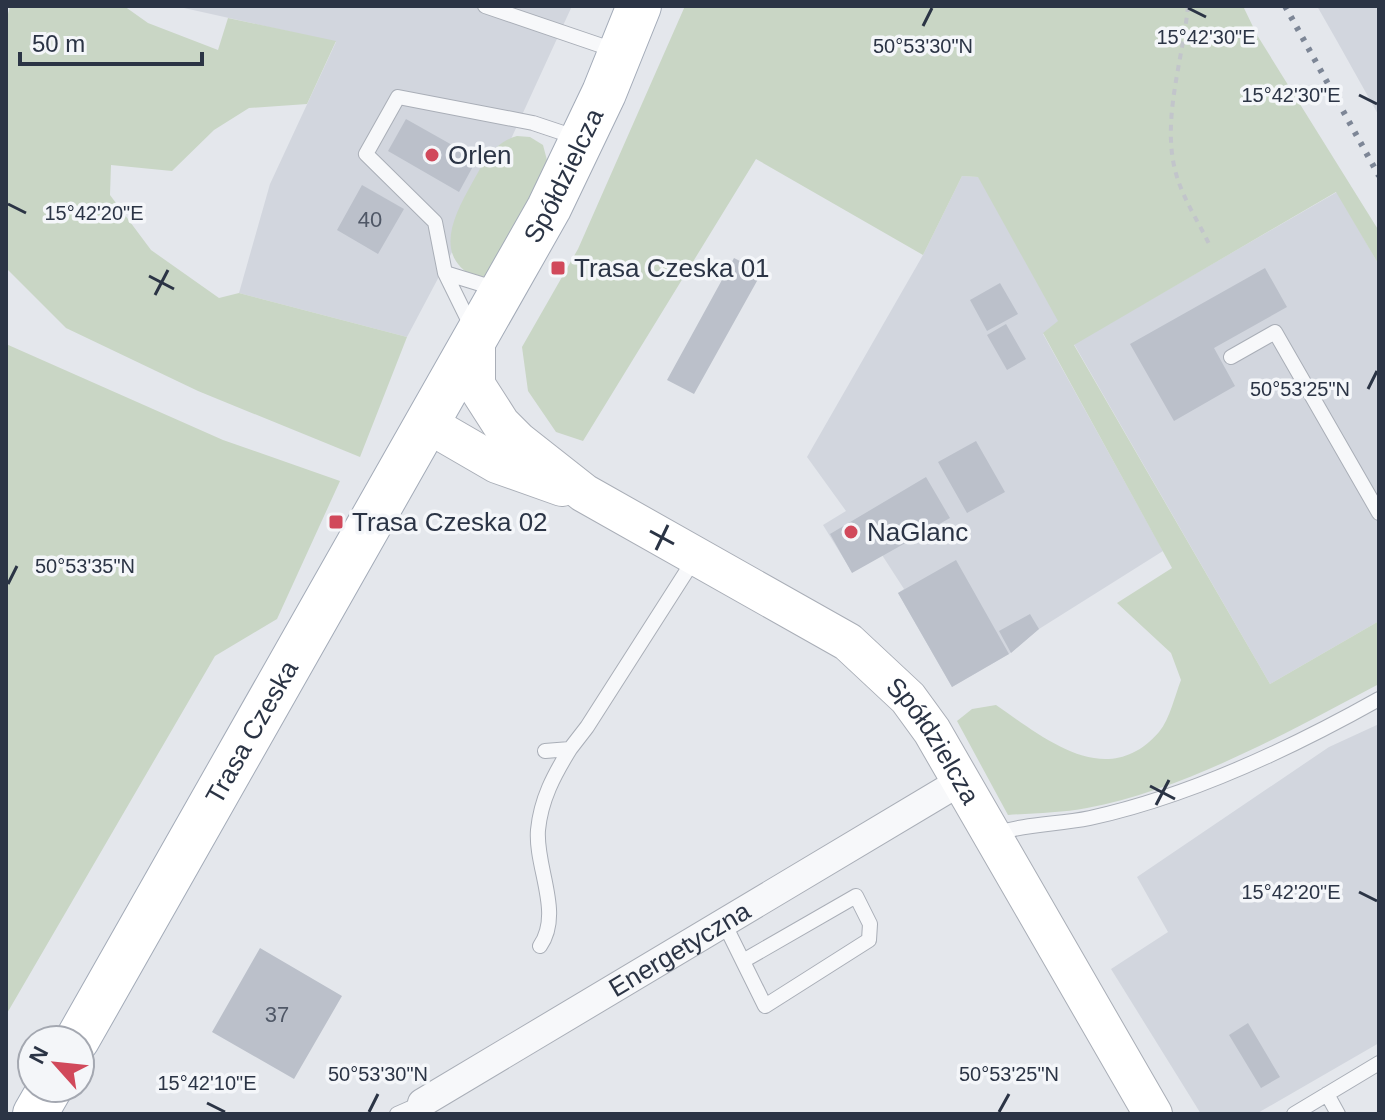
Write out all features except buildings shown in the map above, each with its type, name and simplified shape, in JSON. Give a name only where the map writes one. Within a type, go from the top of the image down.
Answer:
[{"type":"main road","name":"Spółdzielcza","points":[[428,424],[504,290],[583,140],[639,6]]},
{"type":"main road","name":"Trasa Czeska","points":[[86,1024],[428,424]]},
{"type":"street","name":"Spółdzielcza","points":[[476,338],[476,385],[501,424],[518,441],[584,493],[697,554],[848,642],[908,698],[961,781],[1153,1114]]},
{"type":"street","name":"Spółdzielcza","points":[[428,424],[442,417],[460,415],[518,441]]},
{"type":"street","name":"Spółdzielcza","points":[[428,424],[497,464],[584,493]]},
{"type":"street","name":"Energetyczna","points":[[410,1108],[961,781]]},
{"type":"lane","points":[[485,6],[535,13],[621,52]]},
{"type":"lane","points":[[476,338],[445,273],[435,222],[366,154],[398,97],[533,123],[583,140]]},
{"type":"lane","points":[[445,273],[483,288],[504,290]]},
{"type":"lane","points":[[1231,357],[1275,332],[1379,513]]},
{"type":"lane","points":[[540,946],[547,936],[548,918],[538,832],[549,784],[697,554]]},
{"type":"lane","points":[[992,835],[1022,825],[1089,818],[1182,791],[1314,736],[1379,699]]},
{"type":"lane","points":[[545,751],[570,749]]},
{"type":"lane","points":[[724,923],[765,1006],[869,940],[870,924],[856,896],[743,961]]},
{"type":"lane","points":[[1294,1114],[1379,1063]]},
{"type":"lane","points":[[1327,1094],[1338,1114]]},
{"type":"path","points":[[1188,6],[1183,56],[1170,107],[1176,177],[1209,244]]},
{"type":"shaded area","points":[[175,6],[572,6],[505,152],[407,337],[239,293],[270,184],[336,42]]},
{"type":"shaded area","points":[[1317,6],[1379,6],[1379,116],[1337,41]]},
{"type":"shaded area","points":[[962,176],[979,177],[1059,321],[1043,334],[1163,551],[1039,629],[1009,654],[952,687],[898,593],[904,589],[882,555],[852,572],[823,525],[846,511],[807,457],[923,255]]},
{"type":"shaded area","points":[[1337,192],[1379,265],[1379,621],[1270,684],[1074,344]]},
{"type":"shaded area","points":[[1379,724],[1379,1043],[1256,1114],[1201,1114],[1111,969],[1168,932],[1137,877],[1329,747]]},
{"type":"green space","points":[[10,6],[124,6],[148,23],[218,50],[228,18],[336,41],[307,104],[249,108],[214,130],[172,171],[111,165],[110,195],[151,250],[219,298],[239,293],[407,337],[360,457],[198,391],[66,328],[6,268],[6,22]]},
{"type":"green space","points":[[685,6],[1243,6],[1257,35],[1379,231],[1379,265],[1336,192],[1074,345],[1270,684],[1379,621],[1379,684],[1237,756],[1162,788],[1087,808],[1008,815],[957,721],[972,709],[996,705],[1055,744],[1097,759],[1118,758],[1139,749],[1159,732],[1181,680],[1171,653],[1117,603],[1172,568],[1043,333],[1058,321],[978,177],[962,176],[923,255],[756,159],[583,441],[556,432],[528,391],[522,347],[578,249]]},
{"type":"green space","points":[[530,137],[543,145],[548,164],[489,275],[477,278],[463,270],[455,260],[451,248],[453,223],[464,197],[489,155],[508,139]]},
{"type":"green space","points":[[6,344],[223,440],[340,481],[277,619],[215,656],[6,1015]]},
{"type":"railway","points":[[1285,6],[1379,176]]},
{"type":"place","name":"Orlen","points":[[432,155]]},
{"type":"place","name":"Trasa Czeska 01","points":[[558,268]]},
{"type":"place","name":"Trasa Czeska 02","points":[[336,522]]},
{"type":"place","name":"NaGlanc","points":[[851,532]]}]
